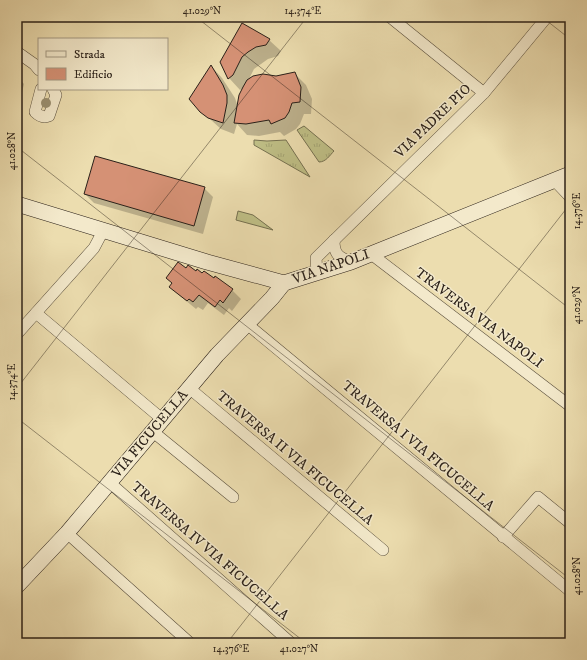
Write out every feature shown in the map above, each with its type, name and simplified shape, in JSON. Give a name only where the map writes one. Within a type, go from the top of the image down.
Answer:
[{"type":"main road","name":"VIA NAPOLI","points":[[17,204],[103,231],[284,283],[351,262],[570,174]]},
{"type":"main road","name":"VIA FICUCELLA","points":[[17,586],[67,533],[217,355],[284,283]]},
{"type":"street","points":[[390,17],[484,93]]},
{"type":"street","name":"VIA PADRE PIO","points":[[317,273],[316,258],[484,93],[547,17]]},
{"type":"street","points":[[17,52],[34,64],[38,69]]},
{"type":"street","points":[[41,90],[35,112],[38,115],[46,117],[50,116],[56,95],[54,90]]},
{"type":"street","points":[[554,180],[570,197]]},
{"type":"street","points":[[17,334],[94,248],[103,231]]},
{"type":"street","points":[[334,240],[334,250],[341,258],[351,262]]},
{"type":"street","name":"TRAVERSA VIA NAPOLI","points":[[371,254],[570,406]]},
{"type":"street","points":[[36,313],[162,419]]},
{"type":"street","name":"TRAVERSA I VIA FICUCELLA","points":[[247,324],[570,591]]},
{"type":"street","name":"TRAVERSA II VIA FICUCELLA","points":[[189,388],[383,550]]},
{"type":"street","points":[[152,431],[233,497]]},
{"type":"street","name":"TRAVERSA IV VIA FICUCELLA","points":[[109,482],[291,643]]},
{"type":"street","points":[[503,537],[538,496],[570,523]]},
{"type":"street","points":[[67,533],[190,643]]},
{"type":"green space","points":[[304,126],[334,151],[324,161],[319,162],[297,130]]},
{"type":"green space","points":[[254,140],[286,140],[310,177],[254,145]]},
{"type":"green space","points":[[238,211],[253,215],[273,230],[236,220]]},
{"type":"building","points":[[242,23],[270,39],[266,45],[256,47],[242,57],[233,75],[228,79],[220,62]]},
{"type":"building","points":[[211,65],[227,95],[223,123],[208,118],[200,112],[189,99]]},
{"type":"building","points":[[295,72],[301,87],[300,102],[292,103],[285,118],[271,124],[269,120],[246,124],[234,123],[239,95],[247,80],[253,76],[263,74],[276,76]]},
{"type":"building","points":[[95,156],[205,187],[194,226],[84,194]]},
{"type":"building","points":[[178,262],[186,268],[188,265],[196,271],[197,269],[202,273],[204,271],[214,278],[215,276],[233,289],[223,303],[220,300],[215,307],[199,295],[193,302],[189,299],[187,301],[169,287],[172,283],[166,278]]}]
